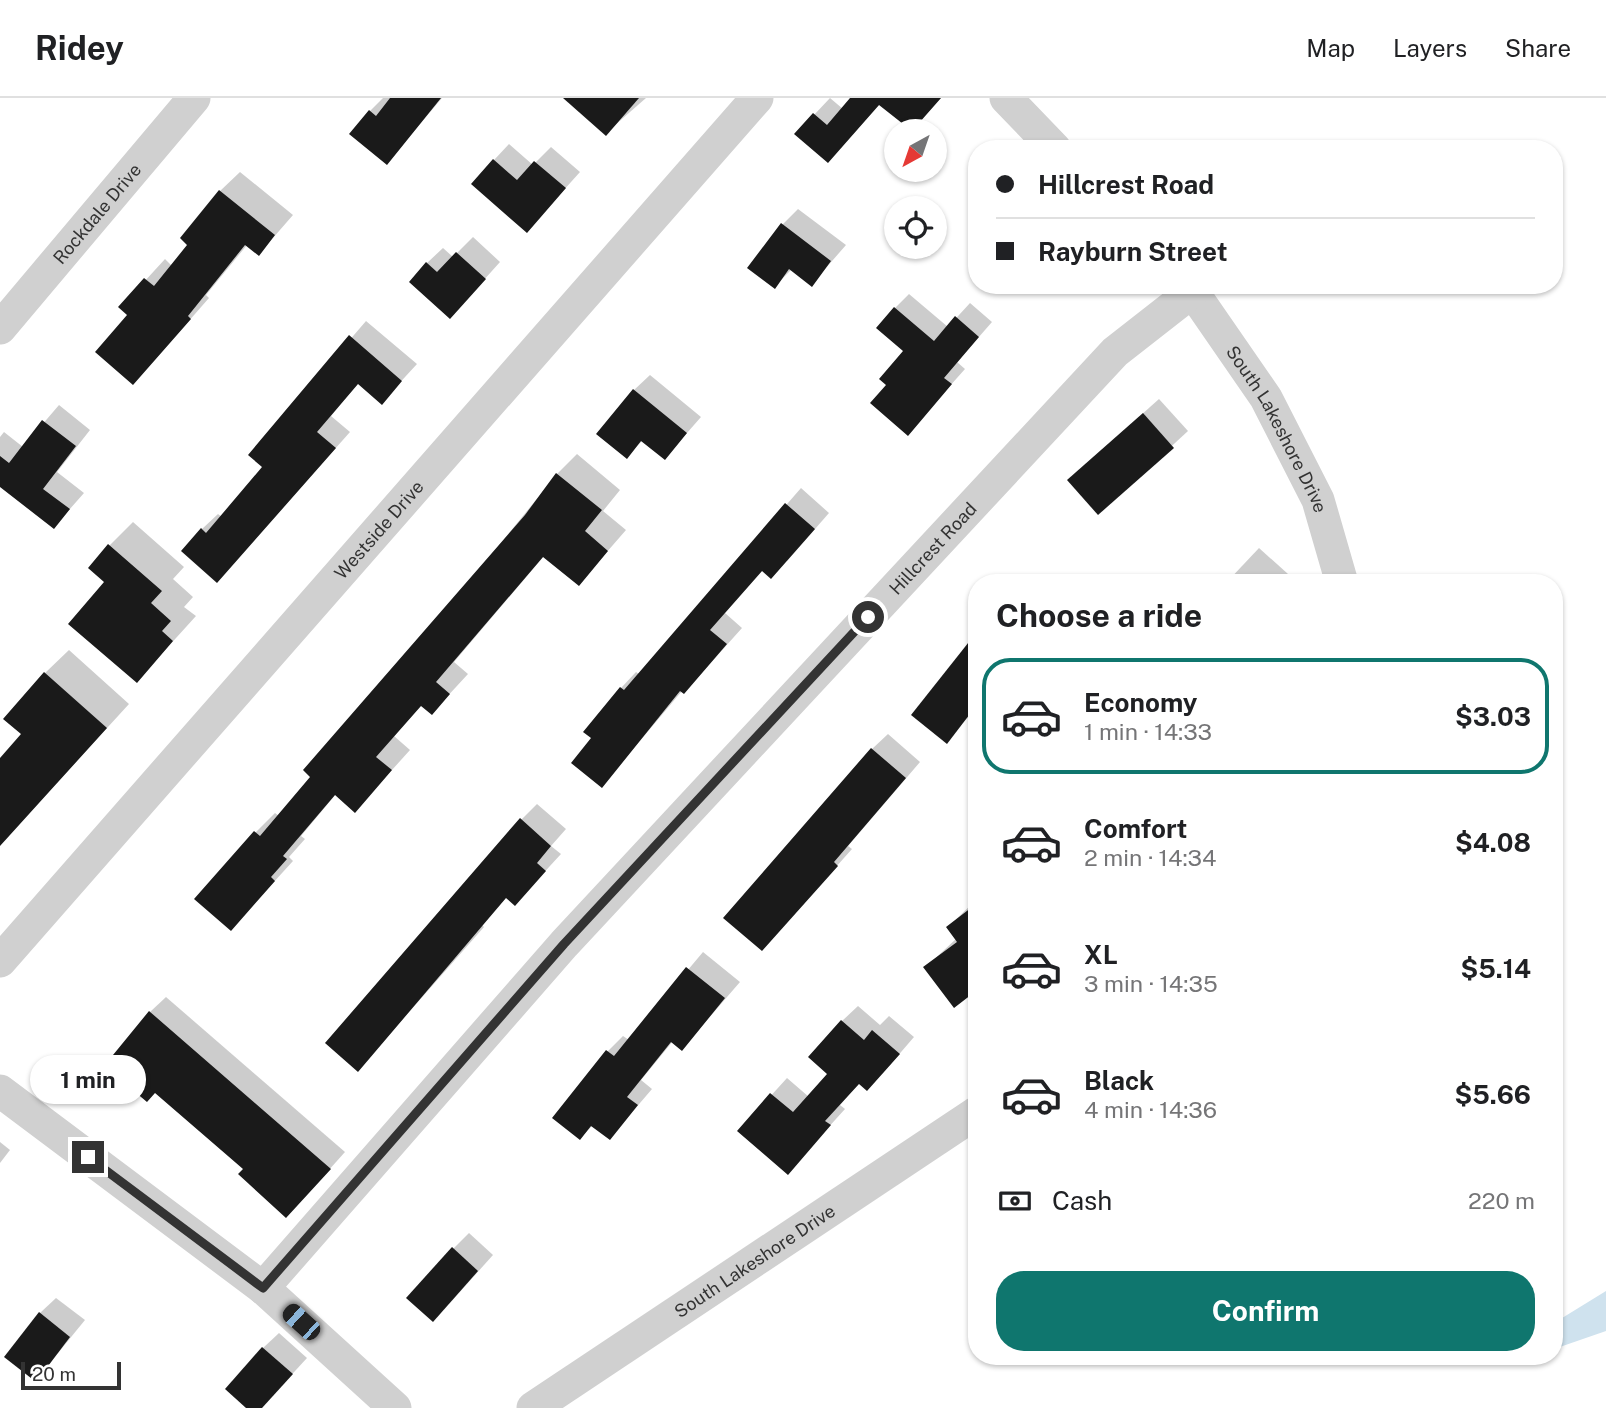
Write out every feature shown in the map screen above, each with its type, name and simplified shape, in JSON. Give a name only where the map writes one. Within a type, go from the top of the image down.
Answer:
[{"type":"street","name":"Rockdale Drive","points":[[0,328],[194,98]]},
{"type":"street","name":"Westside Drive","points":[[0,961],[757,98]]},
{"type":"street","points":[[1006,98],[1046,140]]},
{"type":"street","name":"Hillcrest Road","points":[[263,1288],[564,944],[1115,352],[1183,294]]},
{"type":"street","name":"South Lakeshore Drive","points":[[1194,294],[1266,398],[1318,500],[1339,574]]},
{"type":"street","points":[[0,1091],[263,1288],[395,1408]]},
{"type":"street","name":"South Lakeshore Drive","points":[[533,1408],[968,1118]]},
{"type":"water","points":[[1606,1291],[1606,1331],[1563,1346],[1563,1317]]},
{"type":"building","points":[[390,98],[441,98],[387,165],[349,134],[369,110],[376,116]]},
{"type":"building","points":[[563,98],[639,98],[606,136]]},
{"type":"building","points":[[850,98],[941,98],[923,119],[897,119],[879,105],[828,163],[794,134],[813,113],[827,125]]},
{"type":"building","points":[[493,159],[517,180],[534,161],[566,188],[527,233],[471,184]]},
{"type":"building","points":[[219,190],[275,235],[259,256],[245,245],[188,316],[191,319],[133,385],[95,352],[127,315],[118,307],[144,278],[154,286],[187,245],[180,238]]},
{"type":"building","points":[[781,223],[831,261],[812,287],[789,269],[775,289],[747,268]]},
{"type":"building","points":[[456,252],[486,279],[450,319],[409,282],[426,262],[437,272]]},
{"type":"building","points":[[894,307],[934,341],[955,316],[979,337],[944,378],[952,384],[908,436],[870,403],[886,385],[879,379],[903,351],[876,328]]},
{"type":"building","points":[[349,335],[402,381],[382,405],[358,384],[317,432],[336,448],[217,583],[181,551],[201,528],[206,533],[262,467],[248,455]]},
{"type":"building","points":[[633,389],[687,433],[665,460],[641,441],[627,459],[596,434]]},
{"type":"building","points":[[1143,413],[1174,448],[1098,515],[1067,480]]},
{"type":"building","points":[[42,420],[76,446],[43,489],[70,509],[54,529],[0,487],[0,456],[9,463]]},
{"type":"building","points":[[556,473],[602,510],[585,531],[608,551],[579,586],[543,557],[436,682],[450,694],[432,715],[421,706],[376,757],[392,770],[355,813],[335,795],[283,856],[287,859],[271,877],[275,881],[231,931],[194,899],[254,831],[260,836],[310,777],[303,770],[525,515]]},
{"type":"building","points":[[785,503],[815,529],[771,579],[762,571],[710,630],[727,644],[684,694],[680,691],[602,788],[571,763],[591,738],[583,732],[620,687],[624,690]]},
{"type":"building","points":[[108,544],[162,591],[151,603],[171,621],[162,631],[173,641],[137,683],[68,624],[104,582],[88,568]]},
{"type":"building","points":[[968,643],[968,716],[947,744],[911,715]]},
{"type":"building","points":[[44,672],[107,728],[0,846],[0,758],[21,734],[3,719]]},
{"type":"building","points":[[871,748],[906,778],[834,862],[838,866],[762,951],[723,918]]},
{"type":"building","points":[[520,818],[551,846],[537,863],[546,871],[515,906],[506,898],[358,1072],[325,1043]]},
{"type":"building","points":[[968,910],[968,997],[954,1008],[923,967],[957,942],[946,927]]},
{"type":"building","points":[[686,967],[725,998],[682,1051],[671,1042],[627,1097],[638,1105],[610,1140],[591,1126],[580,1140],[552,1118],[606,1050],[614,1056]]},
{"type":"building","points":[[149,1011],[331,1169],[286,1218],[238,1174],[243,1169],[155,1093],[147,1102],[104,1066]]},
{"type":"building","points":[[841,1020],[864,1040],[872,1030],[900,1054],[867,1091],[859,1084],[825,1121],[831,1125],[788,1175],[737,1131],[770,1093],[793,1112],[827,1074],[808,1057]]},
{"type":"building","points":[[452,1247],[478,1271],[433,1322],[406,1298]]},
{"type":"building","points":[[39,1312],[70,1337],[36,1382],[4,1357]]},
{"type":"building","points":[[262,1347],[293,1374],[262,1408],[246,1408],[225,1389]]},
{"type":"route","points":[[88,1157],[263,1288],[564,944],[868,617]]}]
